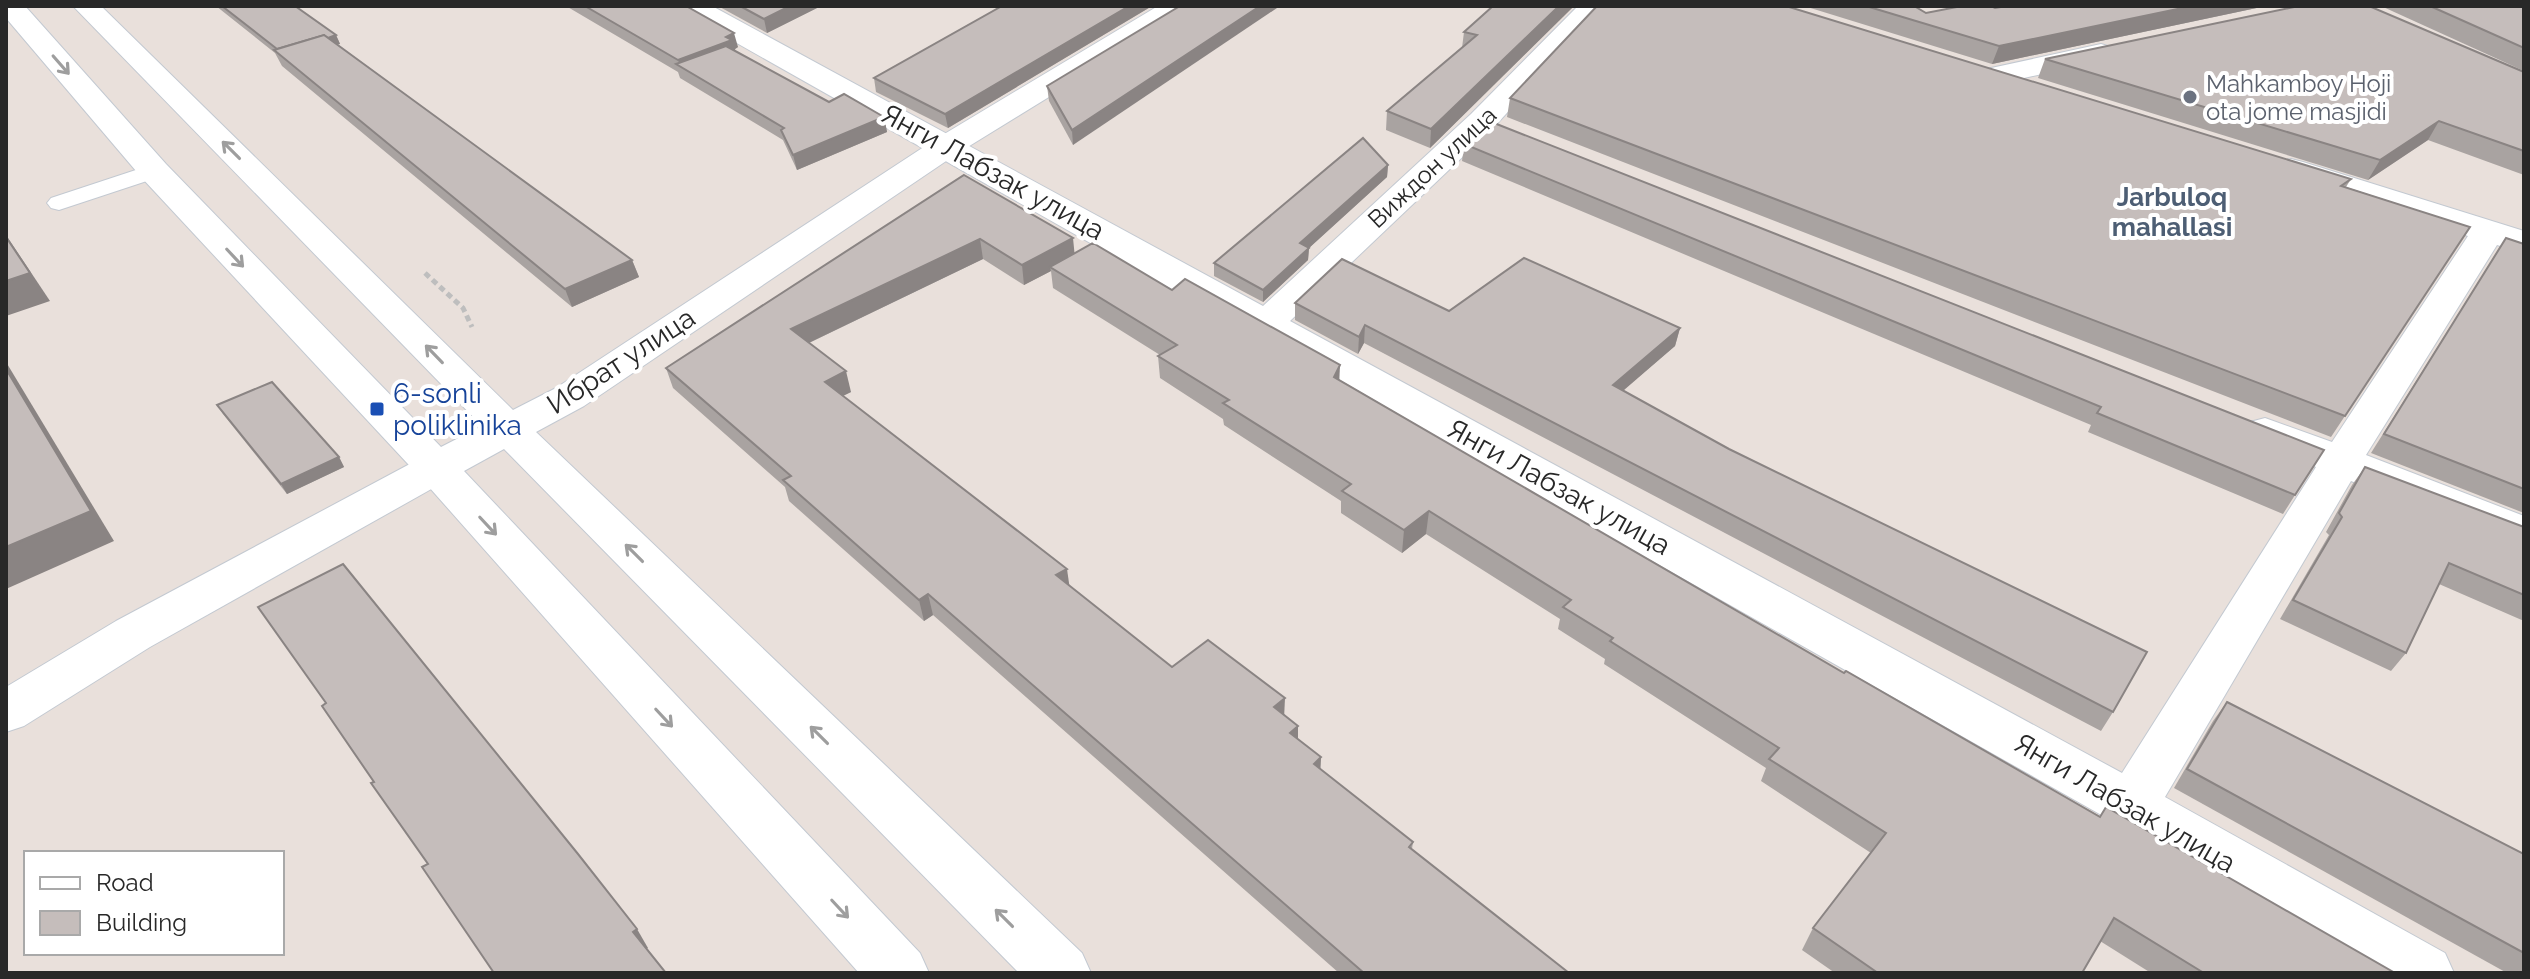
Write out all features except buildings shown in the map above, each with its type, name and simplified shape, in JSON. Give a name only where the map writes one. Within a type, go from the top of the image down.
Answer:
[{"type":"street","points":[[8,6],[154,171],[319,349],[436,468],[898,973]]},
{"type":"street","points":[[86,6],[1060,973]]},
{"type":"street","name":"Ибрат улица","points":[[6,712],[133,634],[570,397],[947,146],[1177,6]]},
{"type":"street","name":"Виждон улица","points":[[1266,323],[1497,127],[1593,6]]},
{"type":"street","name":"Янги Лабзак улица","points":[[712,9],[947,146],[2131,805],[2423,973]]},
{"type":"street","points":[[1992,76],[2132,46]]},
{"type":"street","points":[[1962,67],[2052,95]]},
{"type":"street","points":[[2131,805],[2341,461],[2506,236],[2263,161]]},
{"type":"street","points":[[2237,420],[2524,533]]},
{"type":"lane","points":[[59,203],[154,171]]},
{"type":"path","points":[[425,273],[463,308],[477,338]]},
{"type":"place","name":"Mahkamboy Hoji ota jome masjidi","points":[[2190,97]]},
{"type":"place","name":"6-sonli poliklinika","points":[[377,409]]},
{"type":"district","name":"Jarbuloq mahallasi","points":[[2172,212]]}]
